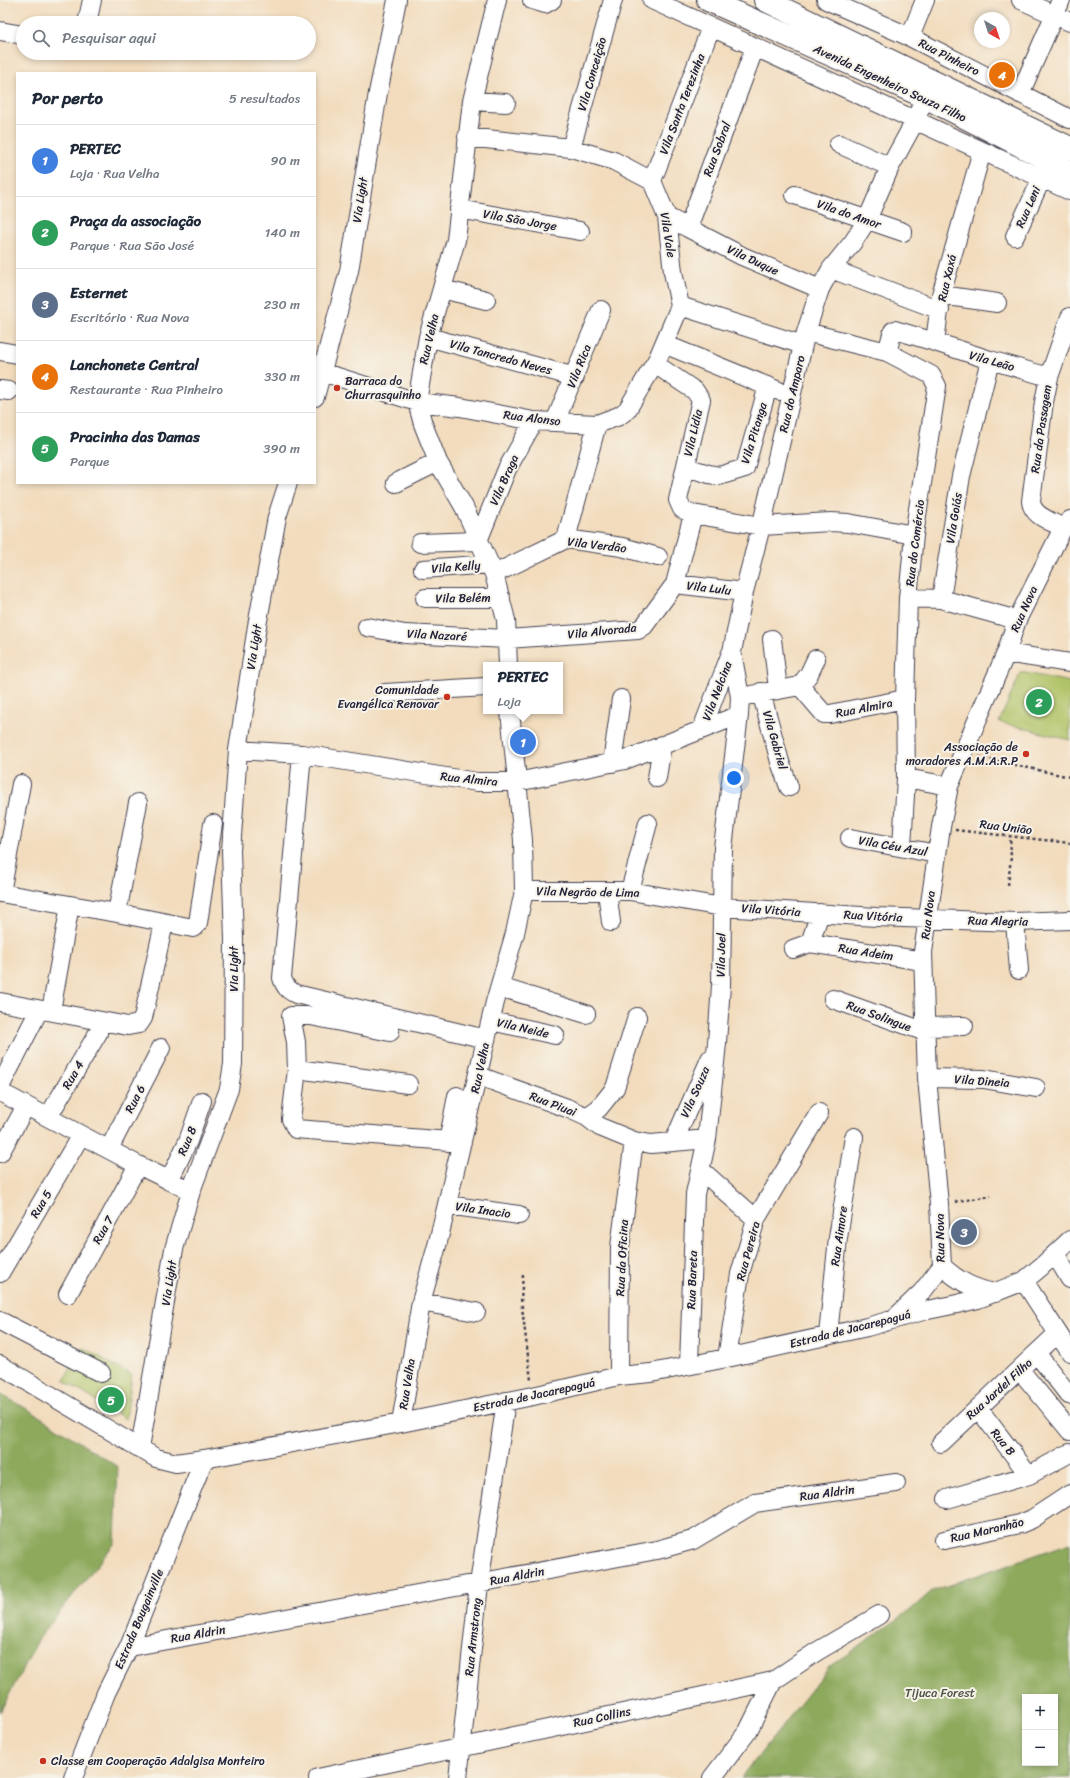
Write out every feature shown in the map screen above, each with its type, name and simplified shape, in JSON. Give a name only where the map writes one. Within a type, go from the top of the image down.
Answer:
[{"type":"main road","name":"Avenida Engenheiro Souza Filho","points":[[708,0],[925,97],[1070,171]]},
{"type":"main road","name":"Avenida Engenheiro Souza Filho","points":[[765,0],[1070,148]]},
{"type":"street","points":[[89,16],[92,0]]},
{"type":"street","name":"Via Light","points":[[316,393],[349,271],[377,100],[397,0]]},
{"type":"street","name":"Rua Velha","points":[[496,0],[472,101],[456,240],[428,337],[417,402],[423,424],[438,462],[464,507],[478,541],[492,569],[506,620],[508,662]]},
{"type":"street","points":[[532,0],[545,4],[552,0]]},
{"type":"street","name":"Vila Conceição","points":[[571,148],[613,0]]},
{"type":"street","points":[[652,0],[1070,191]]},
{"type":"street","name":"Rua Pinheiro","points":[[826,0],[858,6],[910,37],[1070,119]]},
{"type":"street","points":[[910,37],[925,0]]},
{"type":"street","points":[[1020,94],[1062,12],[1021,0]]},
{"type":"street","name":"Vila Santa Terezinha","points":[[652,181],[711,27]]},
{"type":"street","points":[[0,31],[16,34]]},
{"type":"street","name":"Rua Sobral","points":[[688,228],[755,47]]},
{"type":"street","name":"Rua do Amparo","points":[[739,715],[740,697],[732,652],[744,592],[774,472],[804,339],[820,289],[831,269],[853,242],[867,220],[890,167],[915,121],[925,97]]},
{"type":"street","points":[[472,101],[506,103]]},
{"type":"street","points":[[467,137],[571,148],[614,161],[652,181]]},
{"type":"street","points":[[839,144],[890,167]]},
{"type":"street","name":"Rua Xaxá","points":[[935,342],[940,302],[982,151]]},
{"type":"street","name":"Rua Leni","points":[[1015,236],[1042,178]]},
{"type":"street","name":"Vila Vale","points":[[652,181],[667,217],[673,272],[680,306]]},
{"type":"street","name":"Vila do Amor","points":[[795,195],[903,232]]},
{"type":"street","name":"Vila São Jorge","points":[[459,209],[580,231]]},
{"type":"street","points":[[667,217],[688,228]]},
{"type":"street","name":"Vila Duque","points":[[688,228],[742,256],[820,289]]},
{"type":"street","points":[[831,269],[940,302],[997,303]]},
{"type":"street","points":[[442,289],[486,300]]},
{"type":"street","points":[[680,306],[804,339]]},
{"type":"street","name":"Rua Alonso","points":[[322,372],[417,402],[460,407],[534,421],[598,424],[619,416],[627,410],[655,364],[680,306]]},
{"type":"street","name":"Vila Rica","points":[[555,422],[575,377],[601,310]]},
{"type":"street","name":"Rua da Passagem","points":[[1066,524],[1038,514],[1032,506],[1044,402],[1049,377],[1070,317]]},
{"type":"street","points":[[886,352],[892,331],[895,330],[935,342]]},
{"type":"street","name":"Vila Tancredo Neves","points":[[428,337],[575,377]]},
{"type":"street","name":"Rua do Comércio","points":[[804,339],[886,352],[931,375],[937,386],[914,535],[908,598],[905,699],[906,778],[902,847]]},
{"type":"street","name":"Vila Leão","points":[[935,342],[1049,377]]},
{"type":"street","name":"Vila Pitanga","points":[[664,344],[791,396]]},
{"type":"street","points":[[0,351],[16,354]]},
{"type":"street","name":"Vila Goiás","points":[[941,599],[961,476],[990,360]]},
{"type":"street","name":"Vila Lidia","points":[[655,364],[695,391],[701,400],[678,500],[682,509],[693,514]]},
{"type":"street","name":"Vila Pitanga","points":[[686,466],[719,476],[745,468],[768,386]]},
{"type":"street","name":"Vila Braga","points":[[478,541],[507,469],[534,421]]},
{"type":"street","points":[[566,539],[598,424]]},
{"type":"street","points":[[396,483],[438,462]]},
{"type":"street","points":[[745,468],[774,472]]},
{"type":"street","name":"Via Light","points":[[140,1448],[174,1250],[191,1191],[228,1089],[233,1064],[234,946],[231,851],[238,750],[257,626],[277,517],[288,484]]},
{"type":"street","points":[[693,514],[761,526],[830,522],[848,523],[914,535]]},
{"type":"street","name":"Vila Alvorada","points":[[507,639],[638,630],[644,626],[675,584],[693,514]]},
{"type":"street","name":"Rua Nova","points":[[893,1319],[922,1292],[942,1266],[939,1204],[927,1078],[923,961],[927,918],[949,786],[1006,653],[1017,620],[1066,524]]},
{"type":"street","name":"Vila Verdão","points":[[492,569],[566,539],[622,547],[658,557]]},
{"type":"street","points":[[420,544],[478,541]]},
{"type":"street","name":"Vila Kelly","points":[[423,569],[492,569]]},
{"type":"street","name":"Vila Lulu","points":[[675,584],[744,592]]},
{"type":"street","name":"Vila Belém","points":[[425,598],[500,598]]},
{"type":"street","points":[[908,598],[941,599],[1017,620]]},
{"type":"street","name":"Vila Nazaré","points":[[367,627],[405,634],[507,639]]},
{"type":"street","name":"Vila Gabriel","points":[[772,640],[770,690],[780,762],[789,787]]},
{"type":"street","name":"Vila Nelcina","points":[[702,729],[732,652]]},
{"type":"street","points":[[1006,653],[1070,663]]},
{"type":"street","points":[[740,697],[770,690],[800,686],[809,674],[816,659]]},
{"type":"street","name":"Rua Almira","points":[[800,686],[824,714],[905,699]]},
{"type":"street","points":[[385,693],[483,687]]},
{"type":"street","points":[[612,763],[620,699]]},
{"type":"street","name":"Rua Velha","points":[[401,1423],[421,1302],[447,1205],[455,1142],[479,1076],[486,1039],[515,933],[524,891],[523,840],[510,714]]},
{"type":"street","name":"Rua Almira","points":[[238,750],[302,754],[477,782],[516,782],[612,763],[739,715]]},
{"type":"street","name":"Vila Joel","points":[[695,1194],[707,1139],[717,1044],[721,985],[723,848],[739,715]]},
{"type":"street","points":[[657,778],[662,745]]},
{"type":"street","points":[[302,754],[282,978],[288,990],[296,1042],[297,1069],[291,1119],[296,1129],[455,1142],[457,1096]]},
{"type":"street","points":[[906,778],[949,786]]},
{"type":"street","points":[[21,784],[0,893],[117,913],[190,929],[197,925],[213,824]]},
{"type":"street","points":[[117,913],[138,803]]},
{"type":"street","points":[[630,890],[648,823]]},
{"type":"street","name":"Vila Céu Azul","points":[[850,838],[937,854]]},
{"type":"street","name":"Vila Negrão de Lima","points":[[524,891],[630,890],[722,907]]},
{"type":"street","points":[[607,891],[610,922]]},
{"type":"street","points":[[0,1087],[43,1014],[70,905]]},
{"type":"street","name":"Vila Vitória","points":[[722,907],[820,913]]},
{"type":"street","points":[[793,949],[810,943],[820,913]]},
{"type":"street","name":"Rua Vitória","points":[[820,913],[876,917],[927,918]]},
{"type":"street","name":"Rua Alegria","points":[[927,918],[1014,922],[1070,920]]},
{"type":"street","points":[[1014,922],[1019,970]]},
{"type":"street","points":[[0,1002],[43,1014],[128,1026],[139,1024],[144,1018],[164,923]]},
{"type":"street","name":"Rua Adeim","points":[[810,943],[923,961]]},
{"type":"street","points":[[500,987],[586,1014]]},
{"type":"street","points":[[288,990],[296,994],[486,1039]]},
{"type":"street","name":"Rua Solingue","points":[[833,999],[926,1029]]},
{"type":"street","points":[[291,1016],[311,1016],[390,1032]]},
{"type":"street","name":"Rua Piuai","points":[[479,1076],[566,1108],[586,1117],[599,1108],[615,1088],[637,1017]]},
{"type":"street","name":"Vila Neide","points":[[491,1020],[555,1035]]},
{"type":"street","points":[[926,1029],[964,1026]]},
{"type":"street","name":"Rua 4","points":[[48,1117],[98,1033]]},
{"type":"street","name":"Vila Souza","points":[[674,1141],[717,1044]]},
{"type":"street","name":"Rua 6","points":[[109,1149],[161,1048]]},
{"type":"street","points":[[297,1069],[408,1084]]},
{"type":"street","name":"Vila Dineia","points":[[927,1078],[984,1080],[1036,1088]]},
{"type":"street","points":[[0,1092],[138,1165],[191,1191]]},
{"type":"street","name":"Rua 8","points":[[169,1181],[188,1141],[202,1101]]},
{"type":"street","points":[[0,1153],[26,1106]]},
{"type":"street","name":"Rua Pereira","points":[[727,1358],[740,1274],[756,1219],[819,1113]]},
{"type":"street","points":[[586,1117],[600,1127],[634,1141],[651,1144],[707,1139]]},
{"type":"street","name":"Rua 5","points":[[0,1273],[81,1135]]},
{"type":"street","name":"Rua Aimore","points":[[828,1335],[838,1238],[854,1137]]},
{"type":"street","name":"Rua da Oficina","points":[[619,1376],[620,1247],[634,1141]]},
{"type":"street","name":"Rua 7","points":[[68,1294],[138,1165]]},
{"type":"street","points":[[701,1170],[756,1219]]},
{"type":"street","name":"Rua Bareta","points":[[689,1365],[695,1194]]},
{"type":"street","name":"Vila Inacio","points":[[447,1205],[519,1215]]},
{"type":"street","name":"Estrada de Jacarepaguá","points":[[0,1365],[156,1458],[166,1462],[204,1459],[401,1423],[533,1396],[619,1376],[651,1372],[727,1358],[867,1327],[995,1293],[1024,1281],[1070,1240]]},
{"type":"street","points":[[1055,1254],[1070,1279]]},
{"type":"street","points":[[942,1266],[963,1283],[973,1288],[995,1293]]},
{"type":"street","points":[[1024,1281],[1069,1350]]},
{"type":"street","points":[[421,1302],[476,1312]]},
{"type":"street","points":[[0,1321],[101,1373]]},
{"type":"street","name":"Rua Jardel Filho","points":[[941,1443],[1058,1334]]},
{"type":"street","points":[[1037,1354],[1069,1394]]},
{"type":"street","points":[[1020,1370],[1070,1431]]},
{"type":"street","name":"Rua Armstrong","points":[[458,1778],[479,1584],[506,1401]]},
{"type":"street","name":"Rua B","points":[[978,1408],[1028,1475]]},
{"type":"street","points":[[946,1499],[1028,1475],[1070,1453]]},
{"type":"street","name":"Estrada Bougainville","points":[[73,1778],[106,1693],[129,1647],[204,1459]]},
{"type":"street","name":"Rua Aldrin","points":[[129,1647],[479,1584],[657,1550],[693,1540],[755,1503],[896,1483]]},
{"type":"street","name":"Rua Maranhão","points":[[944,1540],[1020,1524],[1032,1519],[1070,1494]]},
{"type":"street","points":[[712,1778],[748,1731],[774,1681],[816,1652],[879,1614]]},
{"type":"street","name":"Rua Collins","points":[[318,1778],[774,1681]]},
{"type":"path","points":[[963,754],[1070,777]]},
{"type":"path","name":"Rua União","points":[[941,827],[1010,837],[1070,843]]},
{"type":"path","points":[[1008,886],[1011,857],[1010,837]]},
{"type":"path","points":[[939,1204],[991,1196]]},
{"type":"path","points":[[523,1275],[521,1299],[533,1396]]},
{"type":"green space","points":[[1021,672],[1070,682],[1070,740],[999,722]]},
{"type":"green space","points":[[82,1347],[132,1375],[126,1419],[64,1381]]},
{"type":"green space","points":[[0,1394],[31,1411],[118,1467],[115,1543],[41,1635],[0,1712]]},
{"type":"green space","name":"Tijuca Forest","points":[[1070,1543],[1070,1778],[741,1778],[830,1666],[908,1612],[932,1591]]},
{"type":"place","name":"Lanchonete Central","points":[[1002,75]]},
{"type":"place","name":"Barraca do Churrasquinho","points":[[337,388]]},
{"type":"place","name":"Comunidade Evangélica Renovar","points":[[447,697]]},
{"type":"place","name":"Praça da associação","points":[[1039,702]]},
{"type":"place","name":"PERTEC","points":[[523,742]]},
{"type":"place","name":"Associação de moradores A.M.A.R.P","points":[[1026,754]]},
{"type":"place","name":"Esternet","points":[[964,1232]]},
{"type":"place","name":"Pracinha das Damas","points":[[111,1400]]},
{"type":"place","name":"Classe em Cooperação Adalgisa Monteiro","points":[[43,1761]]}]
